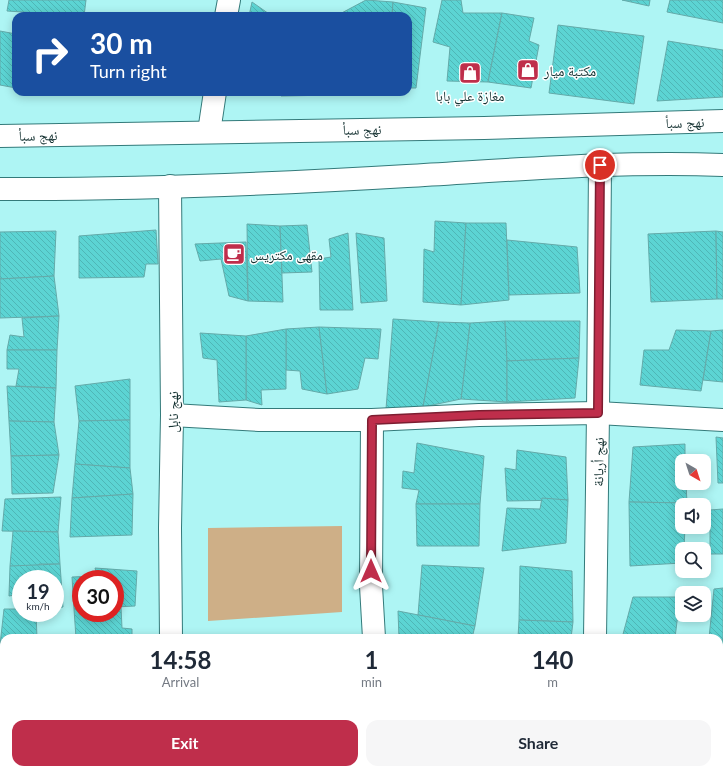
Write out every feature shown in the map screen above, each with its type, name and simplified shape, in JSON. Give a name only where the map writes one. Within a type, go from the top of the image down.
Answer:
[{"type":"street","points":[[227,12],[229,0]]},
{"type":"street","points":[[209,132],[214,96]]},
{"type":"street","name":"نهج سبأ","points":[[0,136],[498,128],[723,121]]},
{"type":"street","points":[[0,189],[170,186],[355,179],[600,165],[670,163],[723,165]]},
{"type":"street","name":"نهج أريانة","points":[[595,634],[600,165]]},
{"type":"street","name":"نهج نابل","points":[[170,186],[172,415],[170,528],[172,634]]},
{"type":"street","points":[[172,415],[259,420],[372,420],[479,415],[598,413],[723,420]]},
{"type":"street","points":[[372,420],[370,586],[374,634]]},
{"type":"shaded area","points":[[342,526],[342,612],[208,621],[208,528]]},
{"type":"building","points":[[9,0],[86,0],[84,12],[7,11]]},
{"type":"building","points":[[366,0],[393,2],[392,12],[344,12]]},
{"type":"building","points":[[442,0],[461,0],[463,13],[502,13],[488,82],[447,81],[450,47],[433,42]]},
{"type":"building","points":[[622,0],[650,0],[649,6]]},
{"type":"building","points":[[670,0],[723,0],[723,23],[667,12]]},
{"type":"building","points":[[252,2],[266,12],[250,12]]},
{"type":"building","points":[[393,2],[426,8],[416,88],[412,88],[412,12],[392,12]]},
{"type":"building","points":[[502,13],[534,18],[529,41],[539,45],[531,88],[488,82]]},
{"type":"building","points":[[558,25],[644,36],[634,104],[549,93]]},
{"type":"building","points":[[0,31],[12,33],[12,87],[0,85]]},
{"type":"building","points":[[668,41],[723,50],[723,97],[657,101]]},
{"type":"building","points":[[435,221],[466,223],[461,305],[423,302],[424,249],[434,252]]},
{"type":"building","points":[[466,223],[506,223],[509,300],[461,305]]},
{"type":"building","points":[[247,224],[280,226],[283,302],[248,301]]},
{"type":"building","points":[[307,225],[312,272],[282,273],[280,226]]},
{"type":"building","points":[[156,230],[158,264],[146,264],[144,277],[79,278],[79,236]]},
{"type":"building","points":[[56,231],[54,276],[0,279],[0,232]]},
{"type":"building","points":[[716,231],[717,299],[651,302],[648,234]]},
{"type":"building","points":[[716,231],[723,232],[723,299],[717,299]]},
{"type":"building","points":[[348,233],[353,310],[320,310],[319,259],[331,257],[329,239]]},
{"type":"building","points":[[356,233],[384,238],[387,301],[361,303]]},
{"type":"building","points":[[507,240],[577,247],[580,293],[509,295]]},
{"type":"building","points":[[246,242],[248,301],[229,296],[221,259],[200,261],[195,244]]},
{"type":"building","points":[[54,276],[59,316],[0,318],[0,279]]},
{"type":"building","points":[[59,316],[57,350],[7,350],[10,335],[24,337],[22,318]]},
{"type":"building","points":[[393,319],[439,322],[423,407],[386,409]]},
{"type":"building","points":[[505,321],[507,402],[461,399],[470,323]]},
{"type":"building","points":[[505,321],[580,321],[579,358],[507,361]]},
{"type":"building","points":[[439,322],[470,323],[461,399],[423,407]]},
{"type":"building","points":[[319,327],[327,394],[302,389],[300,371],[286,370],[286,329]]},
{"type":"building","points":[[319,327],[381,329],[378,359],[365,358],[358,389],[327,394]]},
{"type":"building","points":[[286,329],[286,389],[261,390],[262,405],[246,400],[246,336]]},
{"type":"building","points":[[676,330],[711,331],[701,391],[640,385],[644,350],[669,350]]},
{"type":"building","points":[[723,330],[723,382],[703,380],[711,331]]},
{"type":"building","points":[[200,333],[246,336],[246,400],[219,402],[217,360],[203,358]]},
{"type":"building","points":[[7,350],[57,350],[56,388],[16,386],[19,369],[7,369]]},
{"type":"building","points":[[579,358],[575,398],[507,402],[507,361]]},
{"type":"building","points":[[130,379],[130,420],[79,421],[75,386]]},
{"type":"building","points":[[7,386],[56,388],[54,422],[9,421]]},
{"type":"building","points":[[130,420],[130,468],[75,464],[79,421]]},
{"type":"building","points":[[9,421],[54,422],[59,455],[11,456]]},
{"type":"building","points":[[716,437],[723,438],[723,483],[718,483]]},
{"type":"building","points":[[417,443],[484,456],[480,504],[416,504],[419,490],[402,488],[403,471],[414,473]]},
{"type":"building","points":[[685,444],[685,454],[675,454],[675,490],[686,490],[687,498],[675,498],[675,503],[629,502],[633,447]]},
{"type":"building","points":[[517,450],[566,457],[568,500],[507,501],[505,468],[516,470]]},
{"type":"building","points":[[59,455],[53,493],[12,494],[11,456]]},
{"type":"building","points":[[75,464],[130,468],[133,494],[72,498]]},
{"type":"building","points":[[133,494],[132,535],[70,537],[72,498]]},
{"type":"building","points":[[61,497],[58,532],[2,531],[5,499]]},
{"type":"building","points":[[542,498],[568,500],[566,543],[502,551],[507,508],[540,509]]},
{"type":"building","points":[[629,502],[675,503],[675,534],[685,534],[684,542],[675,542],[675,563],[630,566]]},
{"type":"building","points":[[416,504],[480,504],[479,546],[417,546]]},
{"type":"building","points":[[723,509],[723,554],[711,554],[711,510]]},
{"type":"building","points":[[13,531],[58,532],[60,564],[39,564],[40,570],[26,570],[10,566]]},
{"type":"building","points":[[60,564],[60,570],[12,570],[12,596],[9,596],[10,566]]},
{"type":"building","points":[[422,565],[484,568],[475,626],[418,615]]},
{"type":"building","points":[[520,566],[572,571],[573,622],[519,620]]},
{"type":"building","points":[[95,568],[123,570],[96,570]]},
{"type":"building","points":[[124,570],[137,571],[135,606],[124,607]]},
{"type":"building","points":[[723,588],[723,634],[709,634],[714,589]]},
{"type":"building","points":[[633,597],[675,597],[675,622],[677,622],[675,634],[623,634]]},
{"type":"building","points":[[4,609],[12,609],[12,622],[36,622],[37,634],[1,634]]},
{"type":"building","points":[[398,611],[475,626],[473,634],[399,634]]},
{"type":"building","points":[[519,620],[573,622],[572,634],[518,634]]},
{"type":"building","points":[[75,622],[122,622],[122,628],[132,629],[132,634],[76,634]]},
{"type":"place","name":"مكتبة ميار","points":[[528,70]]},
{"type":"place","name":"مغازة علي بابا","points":[[470,73]]},
{"type":"place","name":"مقهى مكتريس","points":[[234,254]]},
{"type":"route","points":[[371,571],[372,420],[479,415],[598,413],[600,165]]}]
